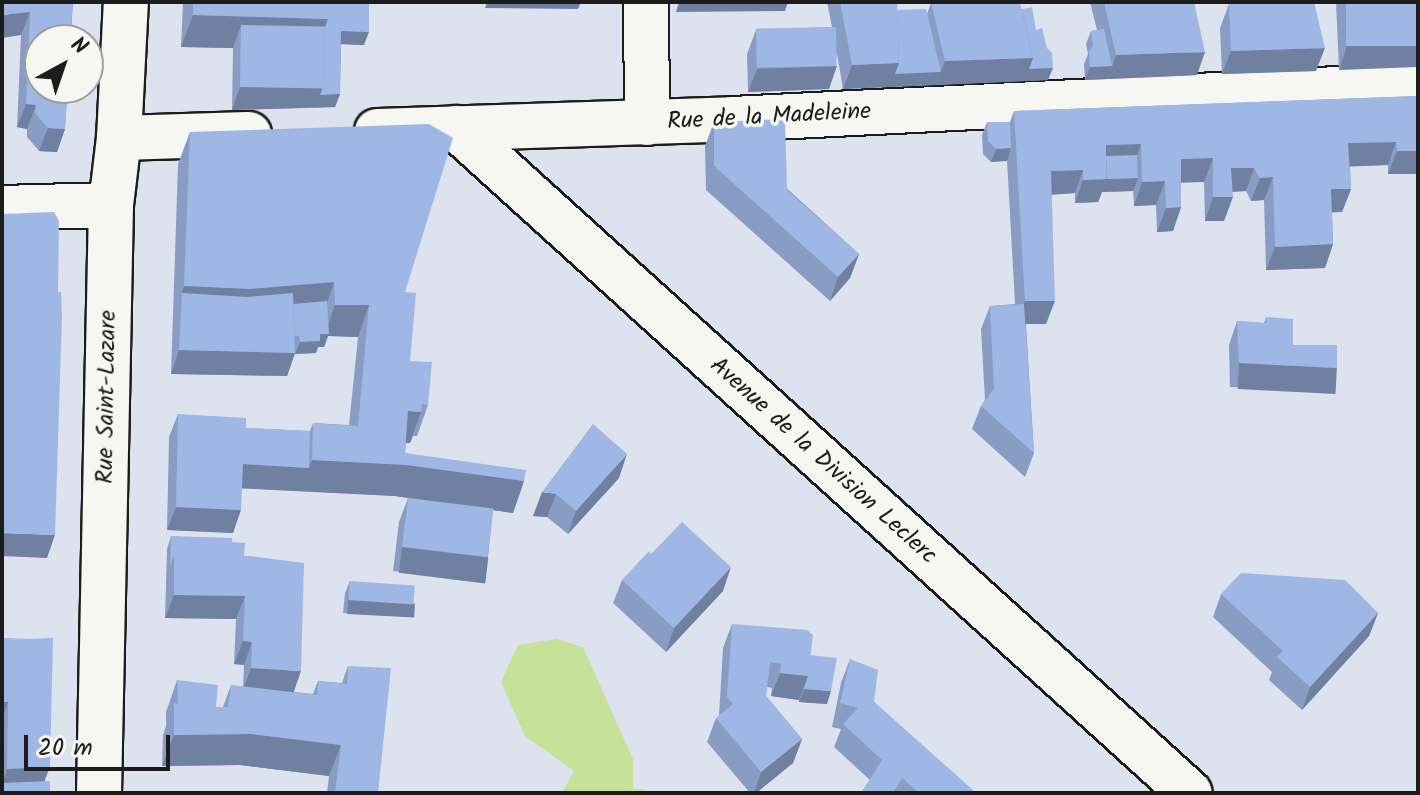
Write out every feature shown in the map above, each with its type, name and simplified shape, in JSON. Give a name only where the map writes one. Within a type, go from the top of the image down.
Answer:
[{"type":"street","name":"Rue Saint-Lazare","points":[[99,793],[111,205],[119,138],[126,2]]},
{"type":"street","points":[[646,2],[647,123]]},
{"type":"street","name":"Rue de la Madeleine","points":[[345,132],[647,123],[1418,85]]},
{"type":"street","name":"Avenue de la Division Leclerc","points":[[456,128],[1190,793]]},
{"type":"street","points":[[119,138],[297,133]]},
{"type":"street","points":[[2,208],[111,205]]},
{"type":"green space","points":[[556,639],[583,647],[633,759],[633,788],[662,793],[562,793],[574,771],[525,736],[501,682],[518,645]]},
{"type":"building","points":[[2,2],[73,2],[71,24],[29,24],[30,12],[2,15]]},
{"type":"building","points":[[193,2],[328,2],[328,19],[193,15]]},
{"type":"building","points":[[328,2],[369,2],[369,32],[341,31],[340,94],[320,95],[324,84]]},
{"type":"building","points":[[840,2],[897,2],[899,63],[852,65]]},
{"type":"building","points":[[1020,2],[1033,58],[945,61],[931,3]]},
{"type":"building","points":[[1104,2],[1194,2],[1205,52],[1116,55]]},
{"type":"building","points":[[1314,2],[1325,48],[1231,51],[1229,4]]},
{"type":"building","points":[[1346,2],[1418,2],[1418,46],[1346,46]]},
{"type":"building","points":[[1032,7],[1036,30],[1042,28],[1047,48],[1052,53],[1053,68],[1029,69],[1033,58],[1022,9]]},
{"type":"building","points":[[926,9],[941,72],[895,74],[899,63],[897,10]]},
{"type":"building","points":[[241,25],[325,26],[324,88],[240,87]]},
{"type":"building","points":[[836,27],[837,66],[757,67],[756,28]]},
{"type":"building","points":[[1104,29],[1112,66],[1090,67],[1089,51],[1093,46],[1091,31]]},
{"type":"building","points":[[1418,96],[1418,151],[1397,151],[1396,142],[1348,143],[1351,189],[1331,189],[1333,244],[1275,247],[1273,177],[1260,178],[1254,168],[1231,168],[1233,197],[1213,197],[1213,158],[1181,159],[1181,207],[1166,208],[1165,181],[1142,182],[1141,144],[1106,145],[1106,179],[1083,180],[1083,170],[1051,171],[1055,301],[1025,301],[1014,111]]},
{"type":"building","points":[[26,104],[67,104],[65,129],[48,128],[35,113],[36,105]]},
{"type":"building","points":[[785,119],[787,190],[859,254],[838,277],[714,166],[714,122]]},
{"type":"building","points":[[987,122],[1010,122],[1011,148],[996,149],[988,141]]},
{"type":"building","points":[[429,124],[453,138],[405,292],[416,293],[410,361],[432,362],[428,405],[422,404],[421,412],[408,411],[405,453],[526,470],[524,481],[407,465],[312,460],[313,423],[358,426],[369,305],[335,305],[334,282],[250,289],[184,286],[190,132]]},
{"type":"building","points":[[1137,155],[1138,178],[1107,179],[1106,156]]},
{"type":"building","points":[[54,212],[59,221],[58,292],[61,292],[62,316],[55,535],[2,533],[2,214]]},
{"type":"building","points":[[182,293],[247,297],[293,293],[295,353],[179,350]]},
{"type":"building","points":[[327,301],[329,334],[320,334],[320,341],[300,342],[299,336],[295,336],[293,304]]},
{"type":"building","points":[[1024,304],[1034,453],[981,406],[994,389],[990,306]]},
{"type":"building","points":[[1266,317],[1293,319],[1293,345],[1337,345],[1337,368],[1239,363],[1237,321],[1266,323]]},
{"type":"building","points":[[178,414],[246,418],[246,428],[310,431],[309,468],[243,464],[241,510],[176,507]]},
{"type":"building","points":[[593,424],[627,454],[576,511],[556,494],[542,492]]},
{"type":"building","points":[[408,498],[493,508],[487,557],[402,547]]},
{"type":"building","points":[[682,522],[731,567],[674,628],[622,580]]},
{"type":"building","points":[[171,536],[232,538],[232,542],[245,543],[244,556],[174,556],[170,566]]},
{"type":"building","points":[[174,556],[250,556],[304,563],[301,671],[251,668],[252,642],[243,641],[245,596],[174,595]]},
{"type":"building","points":[[1241,573],[1345,580],[1378,613],[1310,687],[1277,657],[1283,651],[1221,594]]},
{"type":"building","points":[[350,581],[415,586],[414,604],[349,600]]},
{"type":"building","points":[[732,624],[807,630],[813,635],[808,676],[780,673],[781,664],[770,662],[766,696],[802,739],[761,772],[716,718],[733,704],[727,697]]},
{"type":"building","points":[[53,638],[50,767],[7,769],[8,702],[2,702],[2,640]]},
{"type":"building","points":[[810,655],[837,658],[831,691],[804,689]]},
{"type":"building","points":[[850,659],[878,670],[874,702],[976,793],[919,793],[902,778],[893,793],[861,793],[882,760],[843,724],[858,708],[840,703]]},
{"type":"building","points":[[348,666],[391,668],[378,793],[335,793],[341,745],[251,734],[174,735],[177,680],[218,685],[216,707],[228,707],[231,685],[317,695],[318,681],[347,684]]},
{"type":"building","points":[[50,781],[50,793],[2,793],[2,783]]}]
